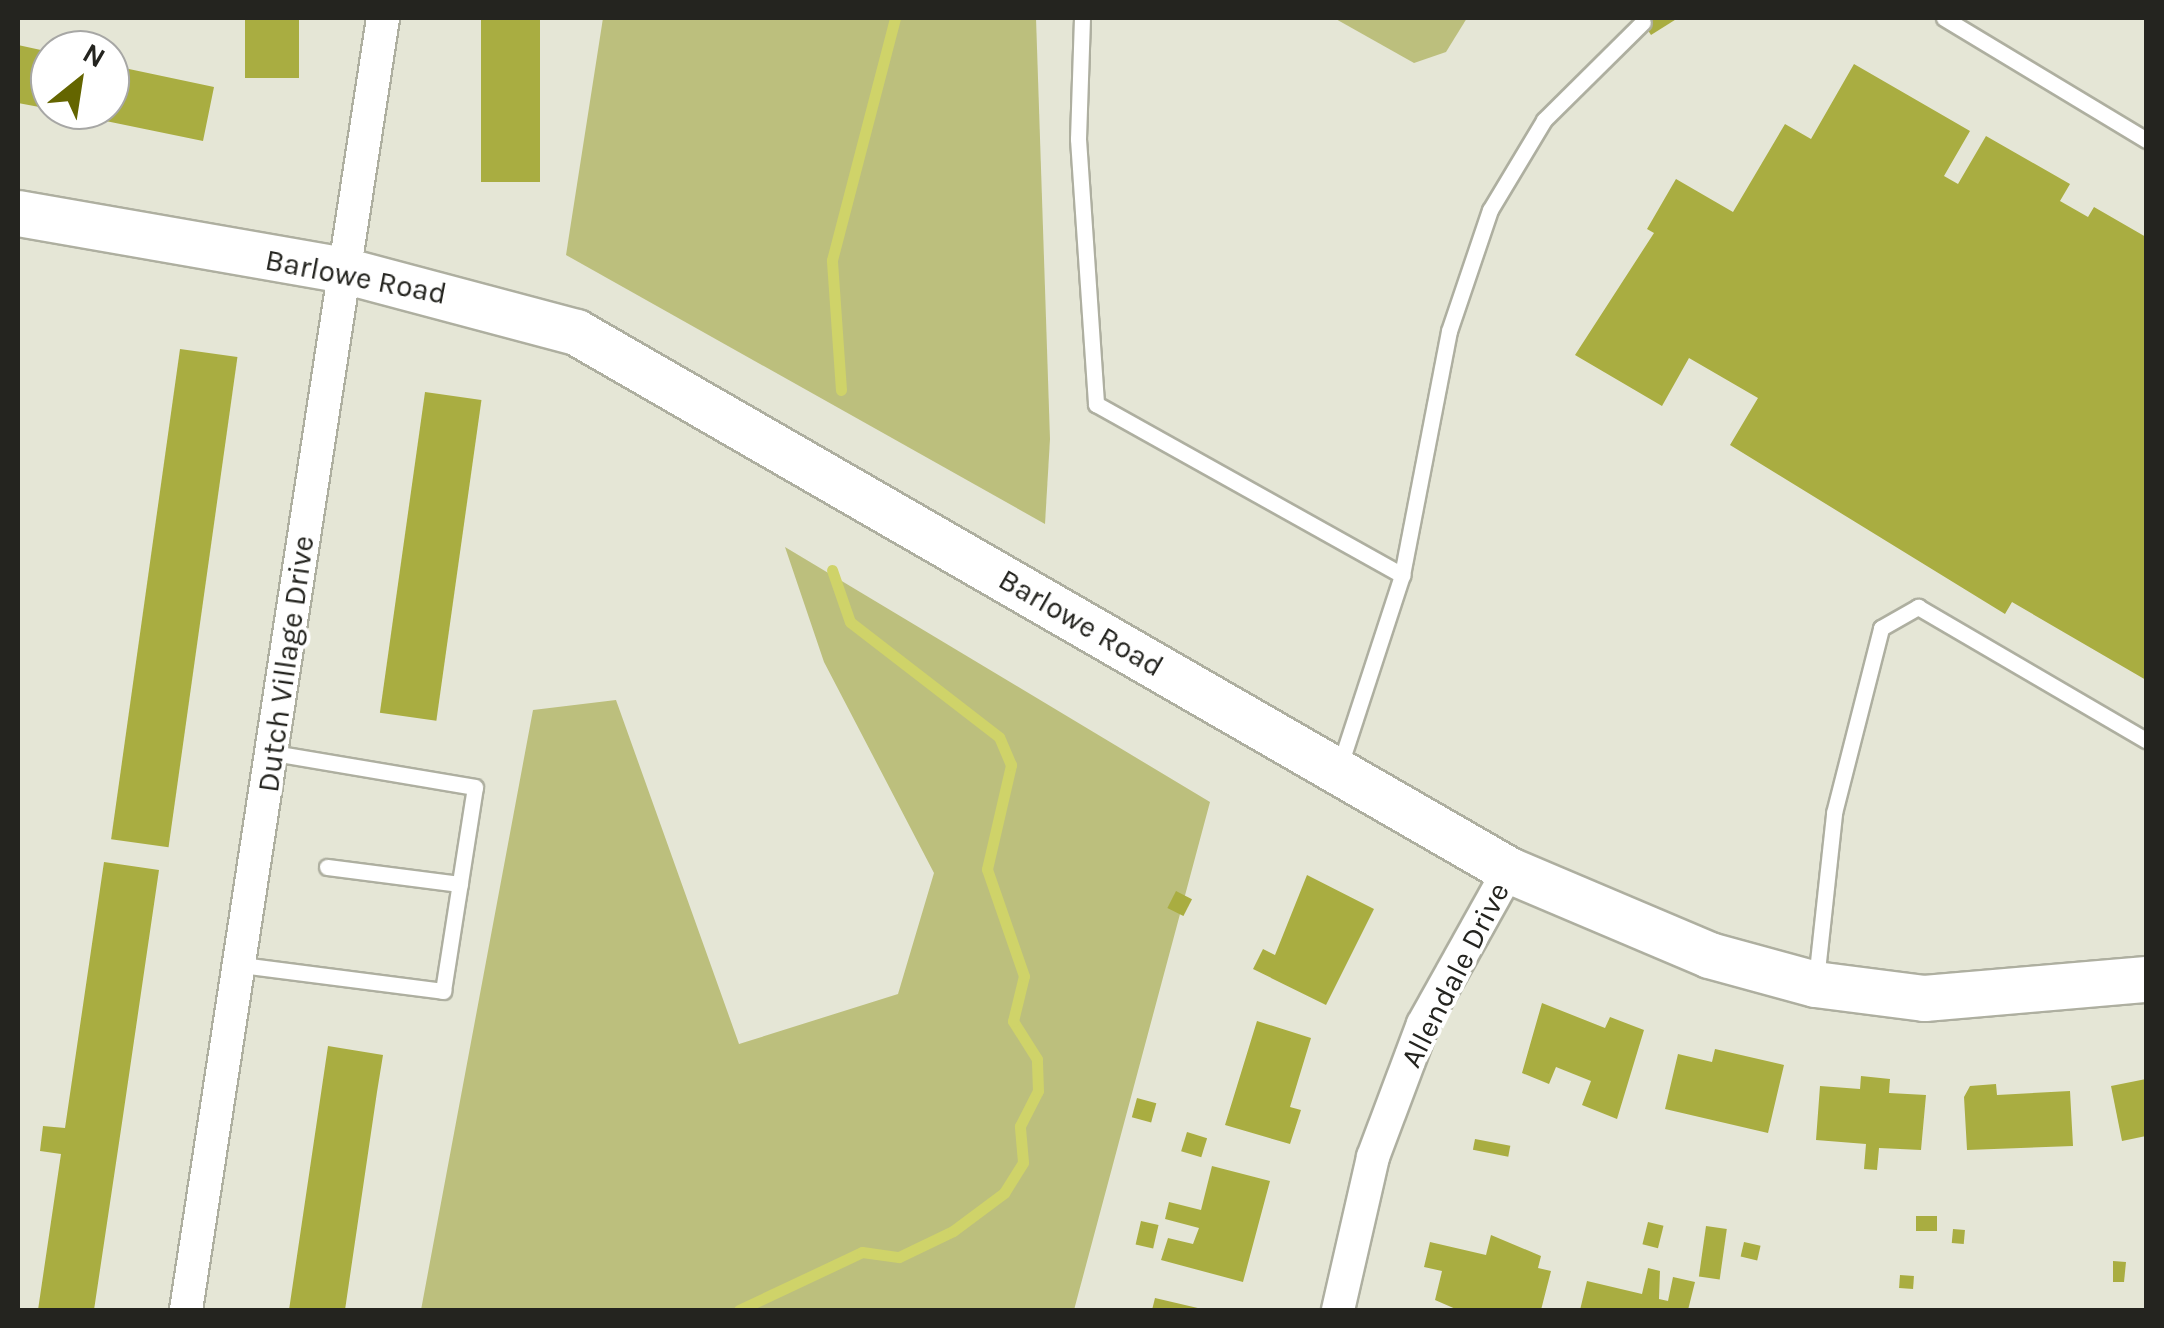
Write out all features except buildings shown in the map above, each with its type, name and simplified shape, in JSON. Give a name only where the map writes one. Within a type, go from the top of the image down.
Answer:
[{"type":"street","name":"Dutch Village Drive","points":[[186,1310],[383,18]]},
{"type":"street","name":"Barlowe Road","points":[[18,212],[343,270],[576,332],[1509,870],[1622,924],[1815,984],[1924,998],[2146,979]]},
{"type":"street","name":"Allendale Drive","points":[[1338,1310],[1373,1157],[1423,1024],[1509,870]]},
{"type":"lane","points":[[1082,18],[1078,139],[1096,404],[1402,575]]},
{"type":"lane","points":[[1944,18],[2146,140]]},
{"type":"lane","points":[[1337,772],[1402,575],[1450,331],[1490,210],[1544,120],[1643,22]]},
{"type":"lane","points":[[1815,984],[1834,813],[1880,628],[1918,607],[2146,740]]},
{"type":"lane","points":[[241,965],[443,990],[475,786],[273,753]]},
{"type":"lane","points":[[328,867],[460,884]]},
{"type":"green space","points":[[603,18],[1036,18],[1050,439],[1045,524],[566,255]]},
{"type":"green space","points":[[1334,18],[1467,18],[1446,52],[1414,63]]},
{"type":"green space","points":[[785,547],[1210,802],[1074,1310],[421,1310],[533,710],[616,700],[739,1044],[898,994],[934,873],[824,662]]},
{"type":"waterway","points":[[841,390],[832,260],[895,18]]},
{"type":"waterway","points":[[739,1310],[862,1252],[899,1257],[953,1231],[1004,1193],[1023,1162],[1020,1126],[1038,1091],[1037,1059],[1013,1021],[1024,976],[987,869],[1011,765],[999,737],[850,622],[832,570]]}]
